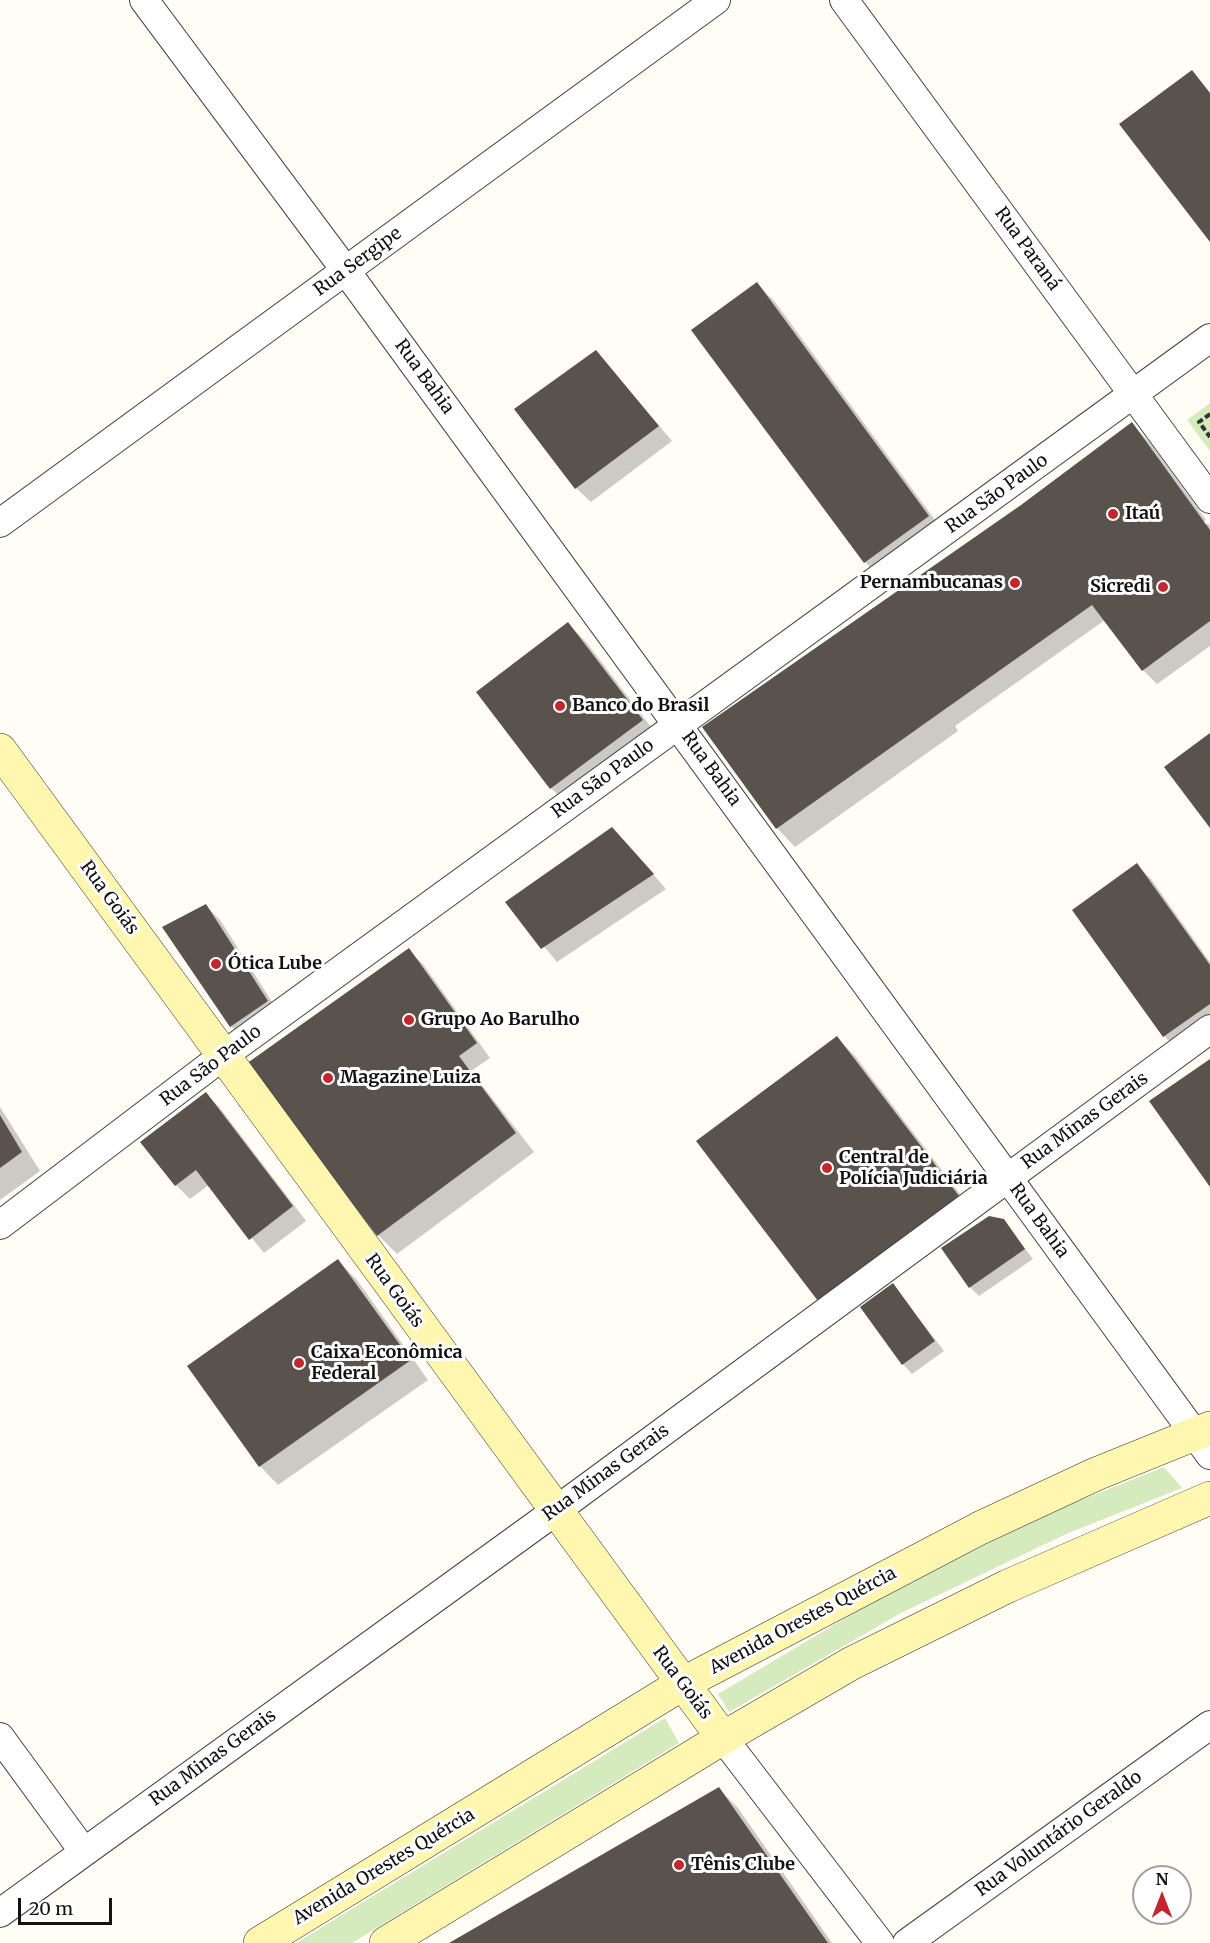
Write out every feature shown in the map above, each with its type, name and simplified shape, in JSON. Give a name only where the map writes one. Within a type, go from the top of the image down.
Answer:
[{"type":"main road","name":"Rua Goiás","points":[[0,750],[723,1738]]},
{"type":"main road","name":"Avenida Orestes Quércia","points":[[260,1943],[682,1684],[980,1528],[1205,1439]]},
{"type":"main road","points":[[386,1943],[723,1738],[852,1664],[1008,1586],[1210,1498]]},
{"type":"street","name":"Rua Bahia","points":[[144,0],[679,725],[1007,1178],[1205,1439]]},
{"type":"street","name":"Rua Sergipe","points":[[0,523],[716,0]]},
{"type":"street","name":"Rua Paraná","points":[[844,0],[1210,499]]},
{"type":"street","name":"Rua São Paulo","points":[[0,1225],[224,1055],[1210,338]]},
{"type":"street","name":"Rua Minas Gerais","points":[[0,1913],[555,1511],[1210,1029]]},
{"type":"street","name":"Rua Voluntário Geraldo","points":[[907,1943],[1210,1725]]},
{"type":"street","points":[[0,1737],[84,1852]]},
{"type":"street","name":"Rua Goiás","points":[[723,1738],[880,1943]]},
{"type":"path","points":[[1210,414],[1199,422],[1210,437]]},
{"type":"green space","points":[[1210,403],[1210,451],[1187,420]]},
{"type":"green space","points":[[1164,1467],[1182,1488],[1066,1534],[901,1613],[729,1712],[718,1694],[891,1591],[1056,1510]]},
{"type":"green space","points":[[665,1718],[679,1743],[352,1943],[296,1943]]},
{"type":"building","points":[[1192,70],[1210,93],[1210,242],[1119,124]]},
{"type":"building","points":[[757,282],[929,516],[864,563],[691,330]]},
{"type":"building","points":[[596,350],[659,426],[575,489],[514,409]]},
{"type":"building","points":[[1132,422],[1210,530],[1210,621],[1142,671],[1092,605],[776,829],[702,727],[1021,505]]},
{"type":"building","name":"Banco do Brasil","points":[[568,622],[643,720],[550,789],[476,692]]},
{"type":"building","points":[[1210,733],[1210,828],[1164,767]]},
{"type":"building","points":[[612,827],[654,874],[541,949],[505,902]]},
{"type":"building","points":[[1137,863],[1210,965],[1210,1004],[1163,1037],[1072,910]]},
{"type":"building","name":"Ótica Lube","points":[[206,904],[268,1001],[230,1027],[162,927]]},
{"type":"building","points":[[409,948],[477,1043],[459,1056],[516,1133],[377,1236],[246,1064]]},
{"type":"building","name":"Central de Polícia Judiciária","points":[[837,1036],[959,1196],[818,1301],[696,1141]]},
{"type":"building","points":[[1210,1059],[1210,1187],[1149,1101]]},
{"type":"building","points":[[206,1092],[293,1206],[249,1240],[196,1170],[175,1186],[140,1142]]},
{"type":"building","points":[[0,1115],[22,1152],[0,1168]]},
{"type":"building","points":[[989,1216],[1004,1219],[1025,1249],[969,1288],[941,1248]]},
{"type":"building","name":"Caixa Econômica Federal","points":[[338,1259],[411,1360],[259,1467],[187,1366]]},
{"type":"building","points":[[893,1283],[935,1341],[902,1365],[860,1307]]},
{"type":"building","name":"Tênis Clube","points":[[719,1787],[828,1943],[449,1943]]},
{"type":"place","name":"Itaú","points":[[1113,514]]},
{"type":"place","name":"Pernambucanas","points":[[1015,583]]},
{"type":"place","name":"Sicredi","points":[[1163,587]]},
{"type":"place","name":"Banco do Brasil","points":[[560,706]]},
{"type":"place","name":"Ótica Lube","points":[[216,964]]},
{"type":"place","name":"Grupo Ao Barulho","points":[[409,1020]]},
{"type":"place","name":"Magazine Luiza","points":[[328,1078]]},
{"type":"place","name":"Central de Polícia Judiciária","points":[[827,1168]]},
{"type":"place","name":"Caixa Econômica Federal","points":[[299,1363]]},
{"type":"place","name":"Tênis Clube","points":[[679,1865]]}]
